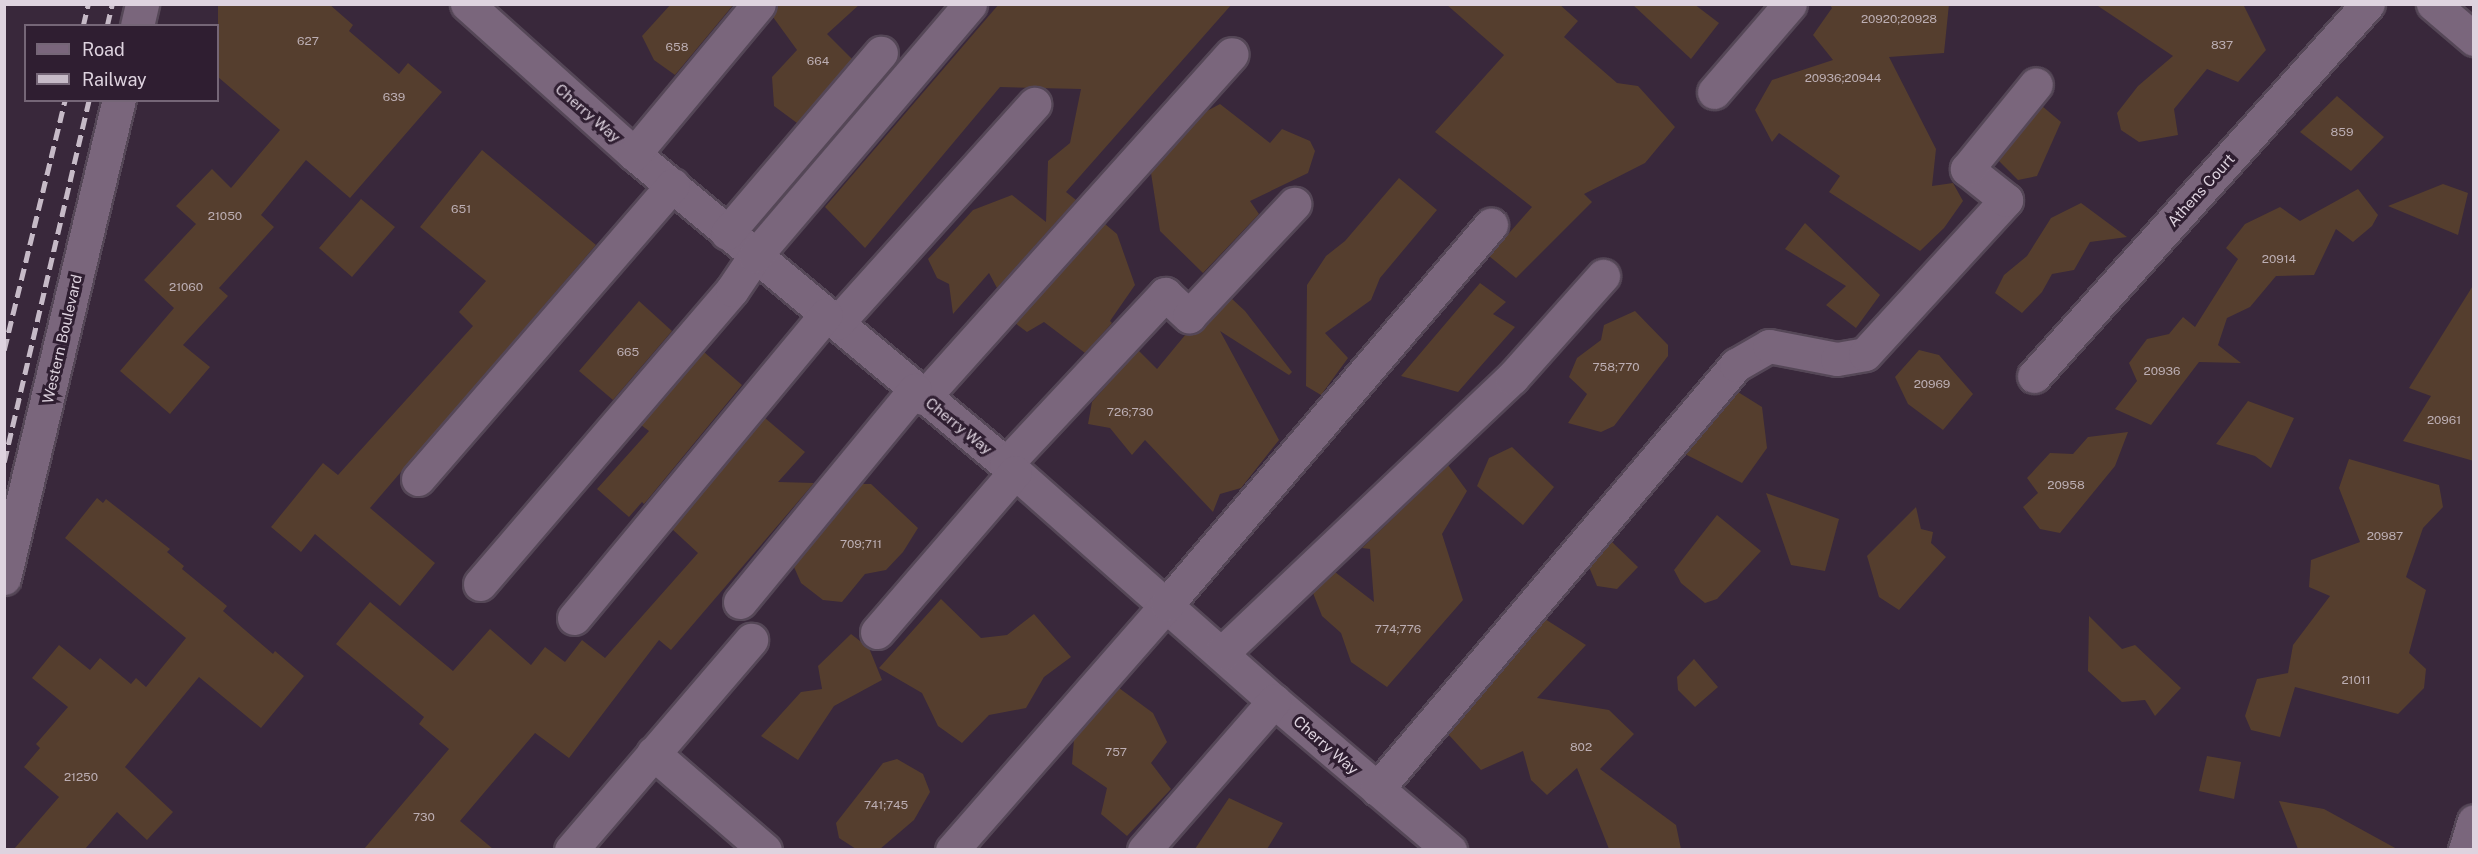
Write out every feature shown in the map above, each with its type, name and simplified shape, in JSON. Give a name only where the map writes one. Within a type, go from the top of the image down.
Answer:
[{"type":"street","points":[[137,24],[142,4]]},
{"type":"street","points":[[634,154],[759,4]]},
{"type":"street","points":[[480,584],[732,290],[755,256],[970,4]]},
{"type":"street","points":[[1714,92],[1790,4]]},
{"type":"street","name":"Athens Court","points":[[2034,376],[2368,4]]},
{"type":"street","points":[[2433,4],[2474,39]]},
{"type":"street","name":"Cherry Way","points":[[475,7],[634,154],[1010,468],[1167,604],[1274,701],[1450,849]]},
{"type":"street","points":[[727,233],[881,53]]},
{"type":"street","points":[[740,602],[919,394],[1232,54]]},
{"type":"street","points":[[1377,789],[1736,365],[1769,346],[1837,359],[1866,354],[2006,200],[1967,169],[2036,84]]},
{"type":"street","name":"Western Boulevard","points":[[4,578],[119,102]]},
{"type":"street","points":[[574,618],[831,319],[1034,104]]},
{"type":"street","points":[[418,479],[673,186]]},
{"type":"street","points":[[877,632],[1010,468],[1165,294],[1189,316],[1294,204]]},
{"type":"street","points":[[952,849],[1167,604],[1491,224]]},
{"type":"street","points":[[1222,653],[1512,378],[1603,276]]},
{"type":"street","points":[[571,849],[751,640]]},
{"type":"street","points":[[1144,849],[1274,701]]},
{"type":"street","points":[[653,753],[765,849]]},
{"type":"street","points":[[2464,849],[2474,820]]},
{"type":"building","points":[[218,4],[329,4],[353,25],[349,31],[399,74],[408,63],[442,92],[350,198],[306,160],[261,215],[274,227],[219,288],[228,296],[183,345],[210,367],[170,414],[120,371],[174,308],[144,280],[196,224],[176,206],[212,169],[231,188],[280,130],[219,78]]},
{"type":"building","points":[[671,4],[734,4],[675,75],[654,60],[642,36]]},
{"type":"building","points":[[777,4],[860,4],[827,34],[852,59],[797,123],[774,106],[772,77],[797,50],[773,17]]},
{"type":"building","points":[[999,4],[1232,4],[1066,192],[1076,200],[997,288],[989,273],[953,314],[949,284],[937,278],[928,259],[973,210],[1012,195],[1046,222],[1048,161],[1070,143],[1081,89],[1000,87],[865,248],[825,207]]},
{"type":"building","points":[[1446,4],[1559,4],[1578,21],[1564,37],[1617,83],[1638,86],[1675,127],[1645,163],[1584,194],[1592,202],[1516,278],[1489,256],[1532,207],[1435,132],[1504,55]]},
{"type":"building","points":[[1632,4],[1694,4],[1719,23],[1691,59]]},
{"type":"building","points":[[1829,4],[1949,4],[1944,53],[1889,57],[1936,149],[1932,186],[1953,183],[1963,201],[1944,228],[1920,251],[1829,192],[1840,176],[1779,133],[1772,142],[1755,110],[1772,80],[1833,60],[1813,35],[1832,8]]},
{"type":"building","points":[[2095,4],[2243,4],[2266,50],[2238,82],[2207,69],[2174,109],[2178,135],[2139,142],[2121,130],[2117,113],[2138,86],[2173,56]]},
{"type":"building","points":[[2337,96],[2384,137],[2351,171],[2300,132]]},
{"type":"building","points":[[1220,104],[1270,143],[1282,129],[1310,141],[1315,151],[1308,173],[1250,201],[1259,214],[1203,273],[1160,231],[1151,173],[1205,112]]},
{"type":"building","points":[[2042,106],[2061,122],[2037,176],[2018,180],[1998,160]]},
{"type":"building","points":[[482,150],[596,245],[370,508],[435,563],[400,606],[315,534],[301,552],[271,527],[323,463],[338,475],[473,326],[459,312],[486,281],[420,227]]},
{"type":"building","points":[[1399,178],[1437,210],[1380,278],[1371,300],[1325,333],[1348,358],[1321,395],[1306,386],[1307,285],[1326,256],[1345,241]]},
{"type":"building","points":[[2443,184],[2468,193],[2458,235],[2388,206]]},
{"type":"building","points":[[2358,189],[2378,215],[2372,226],[2353,242],[2336,229],[2314,275],[2276,276],[2250,307],[2227,318],[2218,345],[2241,363],[2199,362],[2151,425],[2115,409],[2137,381],[2129,363],[2147,339],[2169,334],[2183,317],[2195,327],[2238,259],[2226,248],[2245,224],[2280,207],[2300,221]]},
{"type":"building","points":[[361,199],[395,227],[352,277],[319,248]]},
{"type":"building","points":[[2081,203],[2127,237],[2090,242],[2074,270],[2052,274],[2042,292],[2022,313],[1995,293],[2004,275],[2027,256],[2051,218]]},
{"type":"building","points":[[1805,223],[1880,295],[1856,328],[1826,305],[1846,286],[1785,249]]},
{"type":"building","points":[[1105,224],[1117,234],[1135,285],[1110,321],[1112,323],[1085,353],[1044,322],[1027,332],[1015,323]]},
{"type":"building","points":[[1480,283],[1506,302],[1493,314],[1515,327],[1458,392],[1401,376]]},
{"type":"building","points":[[2474,284],[2474,461],[2403,441],[2431,396],[2409,388]]},
{"type":"building","points":[[1231,298],[1245,311],[1292,372],[1289,375],[1220,331],[1279,440],[1241,488],[1220,494],[1213,512],[1145,440],[1132,455],[1110,428],[1088,424],[1092,402],[1138,350],[1157,369],[1186,334],[1195,334],[1202,329]]},
{"type":"building","points":[[639,301],[672,331],[613,400],[579,371]]},
{"type":"building","points":[[1635,311],[1668,345],[1668,356],[1614,426],[1601,432],[1568,423],[1587,394],[1569,377],[1577,358],[1601,340],[1604,325]]},
{"type":"building","points":[[1919,350],[1939,355],[1973,394],[1943,430],[1908,404],[1895,377]]},
{"type":"building","points":[[704,352],[742,385],[644,504],[642,502],[629,517],[597,489],[649,431],[641,425]]},
{"type":"building","points":[[1738,392],[1762,407],[1767,448],[1742,483],[1685,454]]},
{"type":"building","points":[[2248,401],[2294,418],[2271,468],[2255,456],[2216,444]]},
{"type":"building","points":[[765,418],[805,452],[778,482],[814,483],[671,650],[659,640],[569,758],[535,733],[460,821],[493,849],[364,849],[449,749],[419,724],[424,717],[336,644],[370,602],[453,671],[490,629],[531,665],[545,647],[565,662],[582,640],[605,658],[698,553],[672,529]]},
{"type":"building","points":[[2128,432],[2115,466],[2060,533],[2040,529],[2023,507],[2038,493],[2027,478],[2050,453],[2073,454],[2088,437]]},
{"type":"building","points":[[1512,447],[1554,487],[1523,525],[1477,486],[1489,458]]},
{"type":"building","points":[[2349,459],[2439,485],[2443,507],[2423,528],[2406,577],[2426,590],[2409,653],[2426,669],[2424,688],[2398,714],[2295,687],[2280,737],[2251,730],[2245,716],[2257,679],[2288,673],[2293,645],[2330,596],[2309,587],[2311,560],[2360,542],[2339,488]]},
{"type":"building","points":[[1448,465],[1467,491],[1442,534],[1463,600],[1387,687],[1351,662],[1341,633],[1322,616],[1313,593],[1335,572],[1374,602],[1370,549],[1362,548]]},
{"type":"building","points":[[862,484],[871,484],[918,528],[903,552],[886,570],[865,574],[842,602],[823,600],[801,583],[794,567]]},
{"type":"building","points":[[1766,493],[1839,519],[1825,571],[1791,565]]},
{"type":"building","points":[[97,498],[103,503],[106,499],[170,549],[167,552],[184,566],[182,569],[227,606],[223,611],[273,654],[275,651],[304,676],[261,728],[199,677],[125,767],[173,812],[147,840],[117,812],[85,849],[14,849],[59,797],[24,767],[40,748],[36,744],[68,707],[32,678],[59,645],[90,670],[100,658],[131,684],[136,678],[146,687],[186,638],[65,538]]},
{"type":"building","points":[[1916,507],[1921,529],[1933,532],[1931,543],[1946,557],[1899,610],[1879,597],[1867,556]]},
{"type":"building","points":[[1717,515],[1761,551],[1717,599],[1705,603],[1681,583],[1674,570]]},
{"type":"building","points":[[1611,541],[1638,567],[1617,589],[1597,586],[1589,567]]},
{"type":"building","points":[[941,599],[981,638],[1007,635],[1034,614],[1071,657],[1044,677],[1026,708],[989,715],[962,743],[938,726],[922,693],[879,668]]},
{"type":"building","points":[[2089,616],[2122,649],[2135,645],[2181,688],[2155,716],[2145,700],[2122,702],[2088,671]]},
{"type":"building","points":[[1545,619],[1586,645],[1537,698],[1609,710],[1634,734],[1600,769],[1676,825],[1681,849],[1609,849],[1577,768],[1547,795],[1531,780],[1523,751],[1481,770],[1448,734]]},
{"type":"building","points":[[851,634],[869,648],[882,680],[834,706],[798,760],[761,736],[801,692],[822,689],[818,666]]},
{"type":"building","points":[[1694,659],[1718,687],[1695,707],[1678,690],[1677,677]]},
{"type":"building","points":[[1119,688],[1153,713],[1167,742],[1151,763],[1171,789],[1127,836],[1101,814],[1107,788],[1072,764],[1074,739]]},
{"type":"building","points":[[2207,756],[2241,762],[2234,799],[2199,791]]},
{"type":"building","points":[[897,759],[923,774],[930,792],[914,820],[880,849],[856,849],[839,838],[836,823],[883,763]]},
{"type":"building","points":[[1229,798],[1283,823],[1267,849],[1195,849]]},
{"type":"building","points":[[2279,801],[2324,809],[2397,849],[2298,849]]},
{"type":"railway","points":[[83,24],[88,4]]},
{"type":"railway","points":[[107,24],[112,4]]},
{"type":"railway","points":[[4,350],[65,102]]},
{"type":"railway","points":[[4,462],[89,102]]}]
